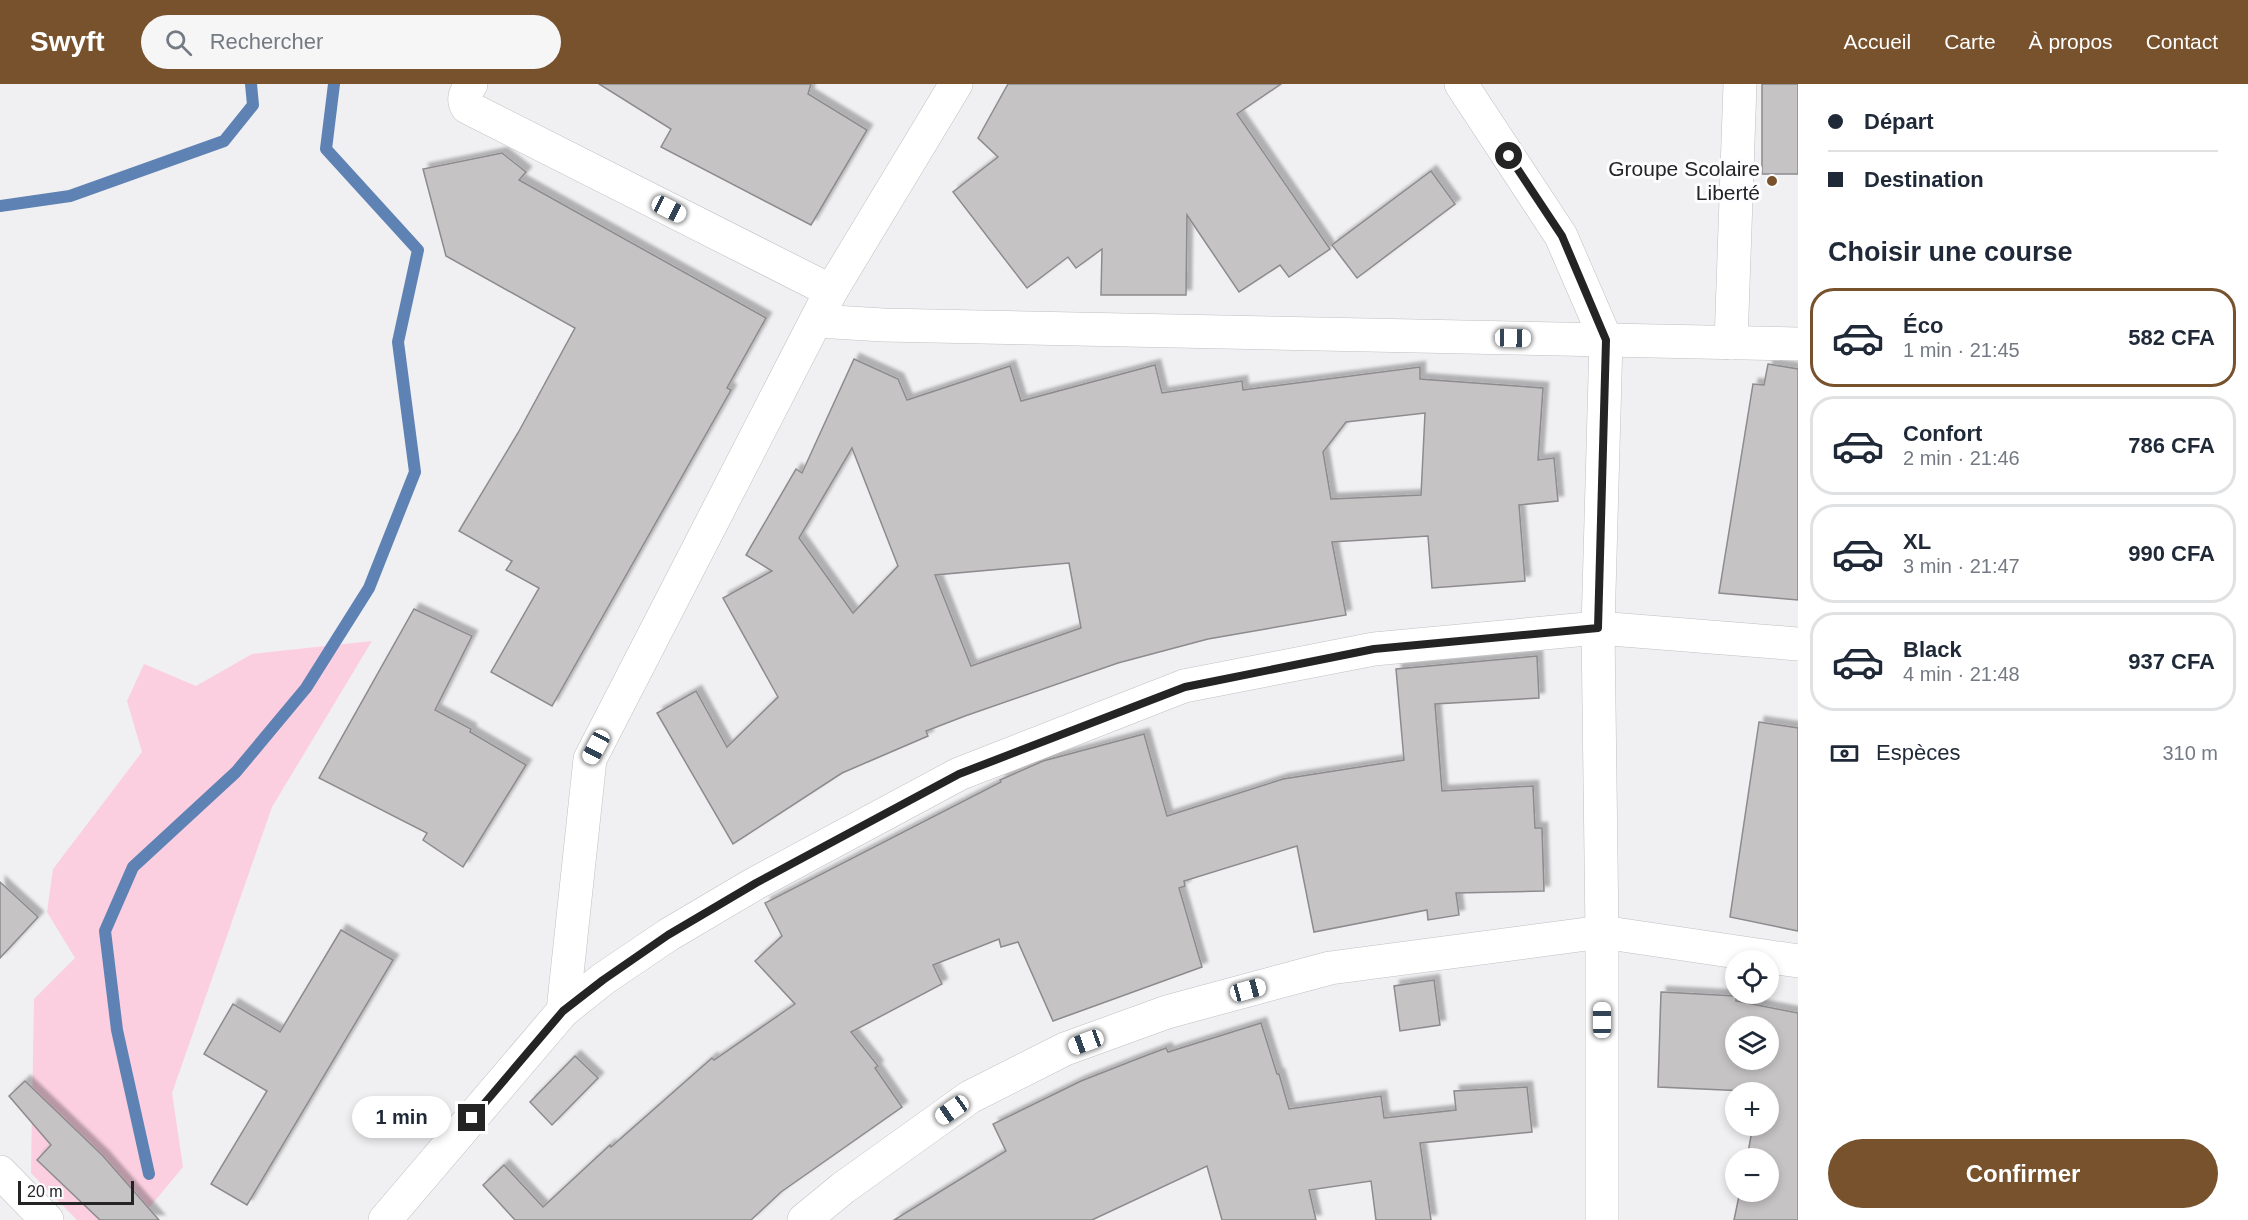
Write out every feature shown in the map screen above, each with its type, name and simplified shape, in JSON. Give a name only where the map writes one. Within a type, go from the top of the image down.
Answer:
[{"type":"main road","points":[[471,84],[463,101],[467,107],[831,291]]},
{"type":"main road","points":[[563,1011],[590,759],[831,291],[956,84]]},
{"type":"main road","points":[[1461,84],[1562,236],[1606,340],[1598,628],[1602,932],[1602,1220]]},
{"type":"main road","points":[[1731,344],[1740,84]]},
{"type":"main road","points":[[817,321],[883,326],[1798,344]]},
{"type":"main road","points":[[399,1215],[563,1011],[668,935],[756,883],[959,774],[1185,687],[1374,649],[1598,628],[1798,644]]},
{"type":"main road","points":[[804,1220],[843,1188],[970,1097],[1065,1049],[1167,1012],[1330,968],[1602,932],[1798,961]]},
{"type":"main road","points":[[0,1172],[48,1220]]},
{"type":"shaded area","points":[[372,641],[272,807],[172,1093],[183,1167],[139,1220],[77,1220],[31,1173],[34,999],[75,958],[47,912],[53,869],[142,752],[127,701],[144,664],[196,686],[252,654]]},
{"type":"building","points":[[599,84],[811,84],[808,94],[867,130],[811,225],[661,147],[671,129]]},
{"type":"building","points":[[1008,84],[1281,84],[1237,114],[1330,249],[1289,277],[1280,265],[1239,292],[1187,215],[1186,295],[1101,295],[1102,249],[1076,268],[1068,257],[1027,288],[953,192],[998,157],[978,138]]},
{"type":"building","points":[[1762,84],[1798,84],[1798,174],[1762,174]]},
{"type":"building","points":[[502,153],[526,172],[519,180],[766,318],[727,388],[731,390],[552,706],[491,672],[539,588],[506,570],[512,561],[459,531],[518,433],[575,328],[446,256],[423,169]]},
{"type":"building","points":[[1431,171],[1455,204],[1357,278],[1332,245]]},
{"type":"building","points":[[854,359],[898,379],[907,400],[1010,366],[1021,401],[1155,365],[1162,393],[1242,381],[1243,390],[1420,367],[1420,379],[1543,388],[1538,460],[1554,458],[1558,501],[1519,505],[1525,581],[1432,588],[1428,536],[1332,542],[1346,615],[1208,639],[1118,663],[965,716],[926,731],[928,736],[842,773],[733,844],[657,713],[696,691],[727,747],[778,697],[723,598],[772,571],[746,555],[796,469],[802,473]],"holes":[[[1425,413],[1421,495],[1331,499],[1323,452],[1346,422]],[[852,448],[898,566],[853,613],[799,538]],[[1069,563],[1081,628],[971,666],[935,575]]]},
{"type":"building","points":[[1768,364],[1798,369],[1798,600],[1719,593],[1753,384],[1764,385]]},
{"type":"building","points":[[414,609],[472,636],[435,710],[471,729],[470,732],[526,765],[463,867],[423,840],[427,833],[319,778]]},
{"type":"building","points":[[1537,656],[1539,698],[1435,704],[1442,791],[1533,786],[1535,828],[1542,828],[1544,891],[1456,893],[1459,915],[1428,920],[1427,910],[1314,932],[1297,846],[1184,881],[1185,886],[1179,888],[1202,967],[1053,1021],[1018,942],[1001,947],[999,939],[933,965],[942,984],[851,1032],[878,1066],[875,1068],[902,1107],[781,1192],[751,1220],[515,1220],[483,1185],[504,1165],[543,1207],[610,1145],[611,1147],[712,1058],[714,1060],[795,1004],[755,961],[782,936],[765,903],[1001,782],[1000,780],[1043,761],[1144,734],[1167,816],[1283,779],[1404,760],[1396,669]]},
{"type":"building","points":[[1759,722],[1798,728],[1798,931],[1730,917]]},
{"type":"building","points":[[0,882],[38,917],[0,958]]},
{"type":"building","points":[[341,930],[393,960],[247,1205],[211,1184],[267,1091],[204,1054],[233,1004],[280,1032]]},
{"type":"building","points":[[1434,980],[1440,1025],[1400,1031],[1394,986]]},
{"type":"building","points":[[1661,992],[1725,995],[1725,1004],[1752,1004],[1798,1013],[1798,1220],[1734,1220],[1738,1202],[1779,1202],[1779,1148],[1749,1148],[1751,1136],[1779,1136],[1779,1082],[1725,1082],[1725,1090],[1658,1087]]},
{"type":"building","points":[[1261,1023],[1289,1109],[1381,1096],[1384,1118],[1456,1110],[1454,1091],[1527,1087],[1532,1132],[1420,1143],[1431,1220],[1376,1220],[1371,1181],[1309,1190],[1316,1220],[1222,1220],[1207,1166],[1092,1220],[894,1220],[1006,1151],[993,1124],[1081,1081],[1166,1048],[1168,1052]]},
{"type":"building","points":[[575,1056],[598,1078],[552,1125],[530,1102]]},
{"type":"building","points":[[25,1081],[103,1156],[159,1220],[100,1220],[37,1160],[51,1145],[9,1096]]},
{"type":"waterway","points":[[0,206],[70,196],[224,141],[253,105],[251,84]]},
{"type":"waterway","points":[[149,1174],[117,1030],[105,931],[133,867],[236,772],[306,688],[369,588],[415,472],[398,342],[418,250],[326,149],[334,84]]},
{"type":"place","name":"Groupe Scolaire Liberté","points":[[1772,181]]},
{"type":"route","points":[[472,1118],[563,1011],[603,980],[668,935],[756,883],[959,774],[1185,687],[1374,649],[1598,628],[1606,340],[1562,236],[1509,156]]}]
